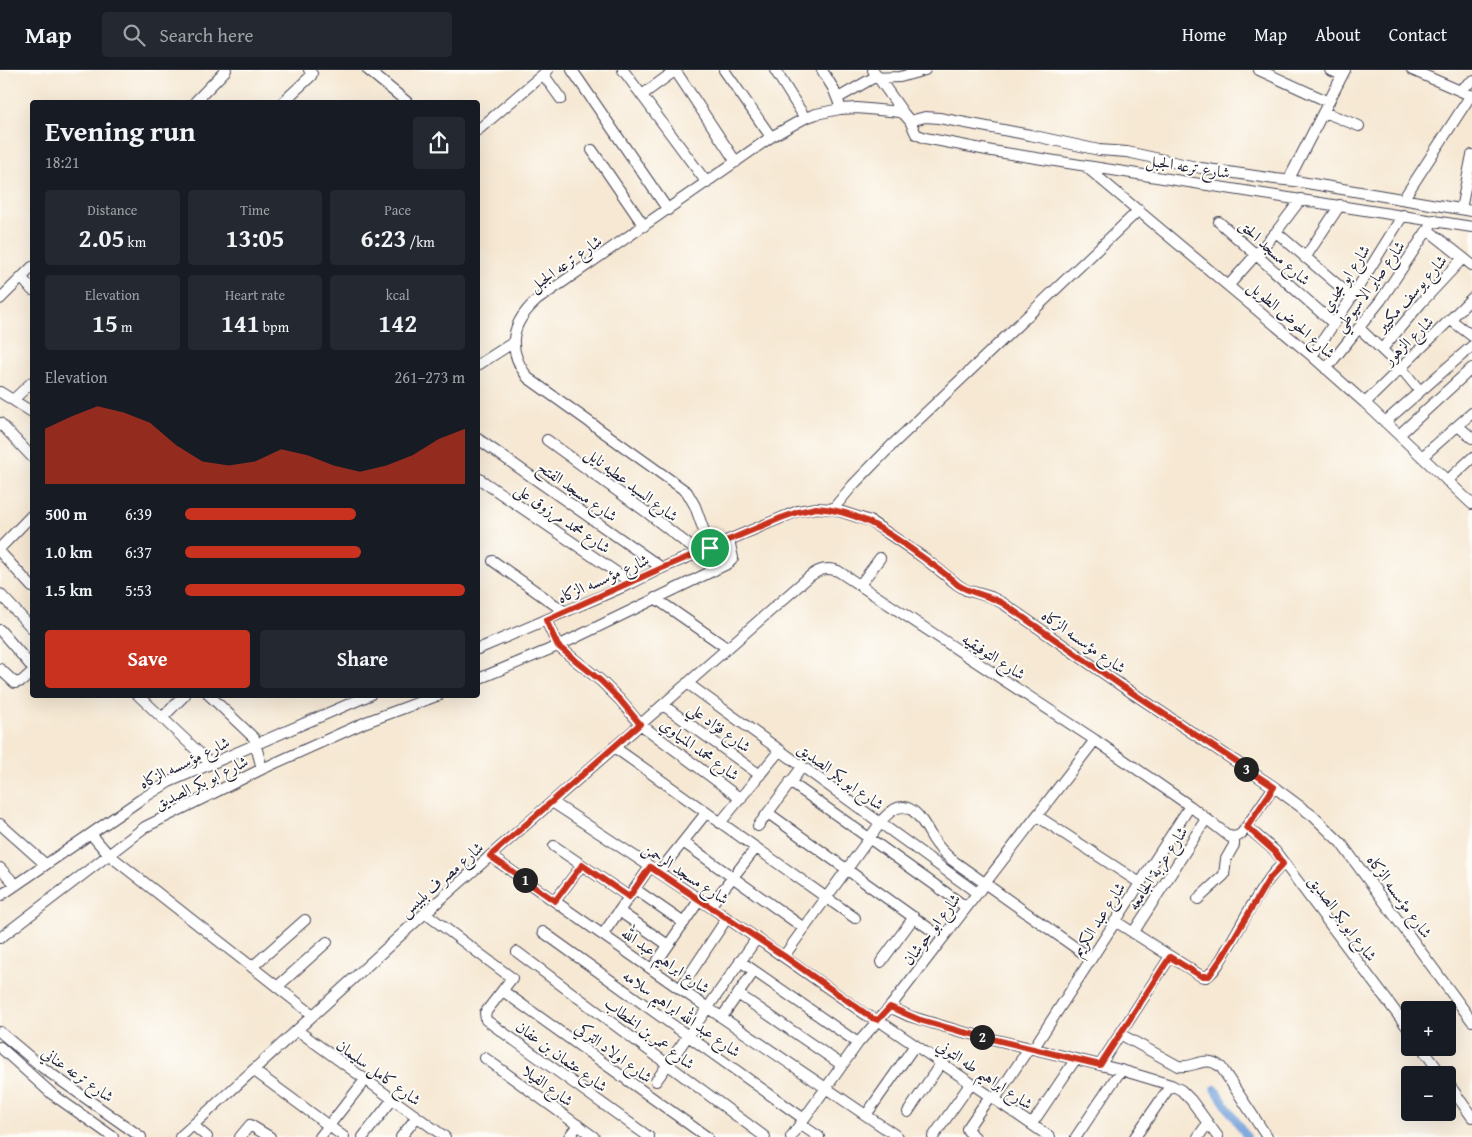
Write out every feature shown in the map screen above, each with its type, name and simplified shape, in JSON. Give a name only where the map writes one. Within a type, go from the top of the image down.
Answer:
[{"type":"street","points":[[197,100],[226,70]]},
{"type":"street","points":[[285,100],[311,76],[312,74],[309,70]]},
{"type":"street","points":[[368,70],[405,100]]},
{"type":"street","points":[[572,70],[668,210]]},
{"type":"street","points":[[623,70],[707,183]]},
{"type":"street","points":[[642,95],[676,70],[736,162]]},
{"type":"street","points":[[724,70],[771,137]]},
{"type":"street","points":[[775,70],[805,118]]},
{"type":"street","points":[[822,70],[834,88],[840,109]]},
{"type":"street","points":[[838,98],[876,74],[900,77],[925,70]]},
{"type":"street","points":[[1259,70],[1359,126]]},
{"type":"street","points":[[1291,180],[1291,175],[1344,73],[1330,70]]},
{"type":"street","points":[[1412,70],[1427,72],[1471,95]]},
{"type":"street","points":[[480,128],[545,72],[561,99]]},
{"type":"street","points":[[876,74],[907,117]]},
{"type":"street","points":[[1460,90],[1472,81]]},
{"type":"street","name":"شارع ابو مجدي","points":[[1312,356],[1352,297],[1407,208],[1471,95]]},
{"type":"street","name":"شارع ترعه الجبل","points":[[710,548],[696,506],[687,492],[528,378],[520,368],[515,355],[514,342],[517,325],[525,311],[537,300],[771,137],[805,118],[821,112],[857,108],[907,117],[939,118],[1099,150],[1127,152],[1201,168],[1291,180],[1407,208],[1434,220],[1472,226]]},
{"type":"street","name":"شارع ترعه الجبل","points":[[907,117],[913,130],[920,136],[992,151],[1340,206],[1461,209],[1472,211]]},
{"type":"street","points":[[592,150],[644,226]]},
{"type":"street","points":[[1461,209],[1472,155]]},
{"type":"street","name":"شارع الحوض الطويل","points":[[1085,165],[1312,356],[1472,504]]},
{"type":"street","points":[[1229,285],[1276,232],[1301,199]]},
{"type":"street","points":[[1305,258],[1340,206]]},
{"type":"street","points":[[833,509],[893,444],[1139,210]]},
{"type":"street","name":"شارع صابر الاسيوطي","points":[[1326,369],[1381,300],[1434,220]]},
{"type":"street","name":"شارع مسجد الحق","points":[[1219,222],[1334,324]]},
{"type":"street","points":[[1428,230],[1472,265]]},
{"type":"street","points":[[1276,232],[1352,297]]},
{"type":"street","name":"شارع يوسف مكيير","points":[[1382,349],[1420,303],[1463,258]]},
{"type":"street","points":[[0,299],[30,269]]},
{"type":"street","points":[[22,278],[30,288]]},
{"type":"street","name":"شارع الزهور","points":[[1365,403],[1472,298]]},
{"type":"street","points":[[1450,320],[1472,336]]},
{"type":"street","points":[[1359,328],[1401,368],[1420,391]]},
{"type":"street","points":[[480,364],[514,342]]},
{"type":"street","points":[[1384,422],[1472,346]]},
{"type":"street","points":[[1399,435],[1472,368]]},
{"type":"street","points":[[13,400],[30,384]]},
{"type":"street","points":[[0,392],[30,411]]},
{"type":"street","points":[[1422,457],[1472,413]]},
{"type":"street","points":[[0,423],[30,455]]},
{"type":"street","points":[[1458,426],[1472,438]]},
{"type":"street","name":"شارع مسجد الفتح","points":[[480,440],[662,568]]},
{"type":"street","name":"شارع السيد عطيه نايل","points":[[547,440],[598,476],[698,553]]},
{"type":"street","points":[[1447,481],[1472,458]]},
{"type":"street","name":"شارع محمد مرزوق على","points":[[480,479],[632,583]]},
{"type":"street","name":"شارع مؤسسه الزكاه","points":[[480,649],[662,568],[798,512],[816,508],[833,509],[870,521],[917,553],[962,588],[976,594],[991,597],[1004,604],[1122,686],[1274,787],[1313,816],[1341,843],[1472,1021]]},
{"type":"street","points":[[30,516],[0,550],[30,586]]},
{"type":"street","points":[[480,678],[558,646],[729,563],[733,558],[726,542]]},
{"type":"street","points":[[860,585],[880,558]]},
{"type":"street","points":[[493,562],[565,612]]},
{"type":"street","name":"شارع التوفيقيه","points":[[727,648],[817,572],[831,568],[860,585],[1095,740],[1190,806],[1224,834],[1234,837]]},
{"type":"street","points":[[0,594],[30,626]]},
{"type":"street","points":[[655,598],[727,648]]},
{"type":"street","points":[[546,620],[558,646]]},
{"type":"street","points":[[0,630],[30,665]]},
{"type":"street","name":"شارع محمد المنياوي","points":[[558,646],[601,681],[640,724],[741,798]]},
{"type":"street","name":"شارع مصرف بلبيس","points":[[180,1137],[425,914],[727,648]]},
{"type":"street","points":[[0,669],[15,683],[22,681],[30,674]]},
{"type":"street","name":"شارع ابو بكر الصديق","points":[[687,683],[977,893]]},
{"type":"street","points":[[141,698],[211,764]]},
{"type":"street","points":[[162,718],[182,698]]},
{"type":"street","points":[[213,698],[254,738],[262,770]]},
{"type":"street","name":"شارع مؤسسه الزكاه","points":[[0,896],[160,788],[363,698]]},
{"type":"street","name":"شارع ابو بكر الصديق","points":[[0,938],[144,826],[366,722],[431,698]]},
{"type":"street","name":"شارع فؤاد علي","points":[[663,705],[760,774]]},
{"type":"street","name":"شارع ابو حوشان","points":[[791,1137],[858,1043],[890,1007],[1095,740]]},
{"type":"street","points":[[614,748],[855,918]]},
{"type":"street","points":[[720,823],[780,750]]},
{"type":"street","points":[[758,826],[802,767]]},
{"type":"street","points":[[790,782],[966,907]]},
{"type":"street","points":[[1198,899],[1224,875],[1226,859],[1234,845],[1234,837],[1242,833],[1247,827],[1274,787]]},
{"type":"street","name":"شارع مسجد الرحمن","points":[[552,802],[784,956],[866,1015],[878,1020]]},
{"type":"street","name":"شارع عبد الكريم","points":[[975,1137],[967,1128],[1031,1049],[1190,806]]},
{"type":"street","points":[[784,956],[880,823],[889,812],[905,807],[913,810],[925,823],[933,839],[945,854],[984,884],[1090,958]]},
{"type":"street","points":[[603,934],[632,893],[683,842],[706,813]]},
{"type":"street","points":[[768,813],[934,932]]},
{"type":"street","points":[[1037,816],[1140,883]]},
{"type":"street","name":"شارع عزبة الجامعه","points":[[1133,933],[1206,819]]},
{"type":"street","points":[[0,824],[45,864]]},
{"type":"street","name":"شارع ابو بكر الصديق","points":[[1247,827],[1275,852],[1401,1019]]},
{"type":"street","points":[[91,834],[108,854],[313,1015]]},
{"type":"street","points":[[683,842],[804,928]]},
{"type":"street","points":[[554,846],[582,865],[684,923]]},
{"type":"street","points":[[710,906],[756,848]]},
{"type":"street","name":"شارع ابراهيم عبد الله","points":[[490,856],[680,989],[898,1137]]},
{"type":"street","points":[[1115,921],[1170,957],[1201,976],[1206,977],[1211,974],[1223,956],[1269,879],[1283,864]]},
{"type":"street","points":[[555,901],[582,865]]},
{"type":"street","points":[[0,868],[16,885]]},
{"type":"street","points":[[652,969],[700,900]]},
{"type":"street","points":[[619,911],[668,945]]},
{"type":"street","points":[[425,914],[511,977],[512,979],[503,991]]},
{"type":"street","points":[[881,962],[914,917]]},
{"type":"street","points":[[680,989],[727,918]]},
{"type":"street","points":[[252,967],[305,920]]},
{"type":"street","name":"شارع عبد الله ابراهيم سلامه","points":[[543,932],[688,1036],[802,1121],[820,1137]]},
{"type":"street","points":[[656,1081],[757,938]]},
{"type":"street","points":[[277,987],[327,942]]},
{"type":"street","name":"شارع عمر بن الخطاب","points":[[518,952],[765,1137]]},
{"type":"street","points":[[1100,1065],[1170,957]]},
{"type":"street","points":[[740,961],[858,1043]]},
{"type":"street","points":[[722,1017],[754,971]]},
{"type":"street","name":"شارع عثمان بن عفان","points":[[503,991],[485,1013],[486,1020],[649,1137]]},
{"type":"street","name":"شارع اولاد التركي","points":[[503,991],[707,1137]]},
{"type":"street","points":[[738,994],[842,1065]]},
{"type":"street","points":[[890,1007],[920,1020],[1121,1070],[1171,1085],[1181,1090],[1191,1100],[1218,1137]]},
{"type":"street","name":"شارع ابراهيم طه التوني","points":[[878,1020],[1050,1137]]},
{"type":"street","name":"شارع كامل سليمان","points":[[297,1030],[416,1118],[445,1137]]},
{"type":"street","name":"شارع ترعه عناني","points":[[0,1032],[43,1068],[141,1137]]},
{"type":"street","points":[[1120,1034],[1178,1066],[1187,1066],[1206,1061],[1217,1064],[1221,1067],[1267,1137]]},
{"type":"street","points":[[866,1115],[916,1045]]},
{"type":"street","name":"شارع ترعه عناني","points":[[0,1047],[52,1094],[114,1137]]},
{"type":"street","name":"شارع الفيلا","points":[[485,1058],[594,1137]]},
{"type":"street","points":[[1032,1124],[1075,1060]]},
{"type":"street","points":[[908,1112],[941,1063]]},
{"type":"street","points":[[253,1070],[344,1137]]},
{"type":"street","points":[[1076,1137],[1121,1070]]},
{"type":"street","points":[[320,1137],[365,1080]]},
{"type":"street","points":[[933,1137],[971,1083]]},
{"type":"street","points":[[1135,1137],[1171,1085]]},
{"type":"street","points":[[1456,1094],[1472,1117]]},
{"type":"street","points":[[363,1137],[392,1100]]},
{"type":"street","points":[[401,1137],[416,1118]]},
{"type":"street","points":[[1198,1137],[1208,1123]]},
{"type":"street","points":[[240,1137],[250,1124],[270,1137]]},
{"type":"street","points":[[193,1125],[207,1137]]},
{"type":"street","points":[[570,1137],[578,1125]]},
{"type":"waterway","points":[[1215,1089],[1247,1137]]},
{"type":"route","points":[[816,508],[833,509],[870,521],[924,558],[958,585],[966,590],[991,597],[1004,604],[1122,686],[1274,787],[1247,827],[1275,852],[1283,864],[1269,879],[1211,974],[1206,977],[1201,976],[1170,957],[1100,1065],[959,1031],[920,1020],[890,1007],[878,1020],[872,1018],[784,956],[650,867],[629,897],[582,865],[555,901],[490,856],[640,724],[601,681],[558,646],[546,620],[710,548],[781,518],[816,508]]}]
